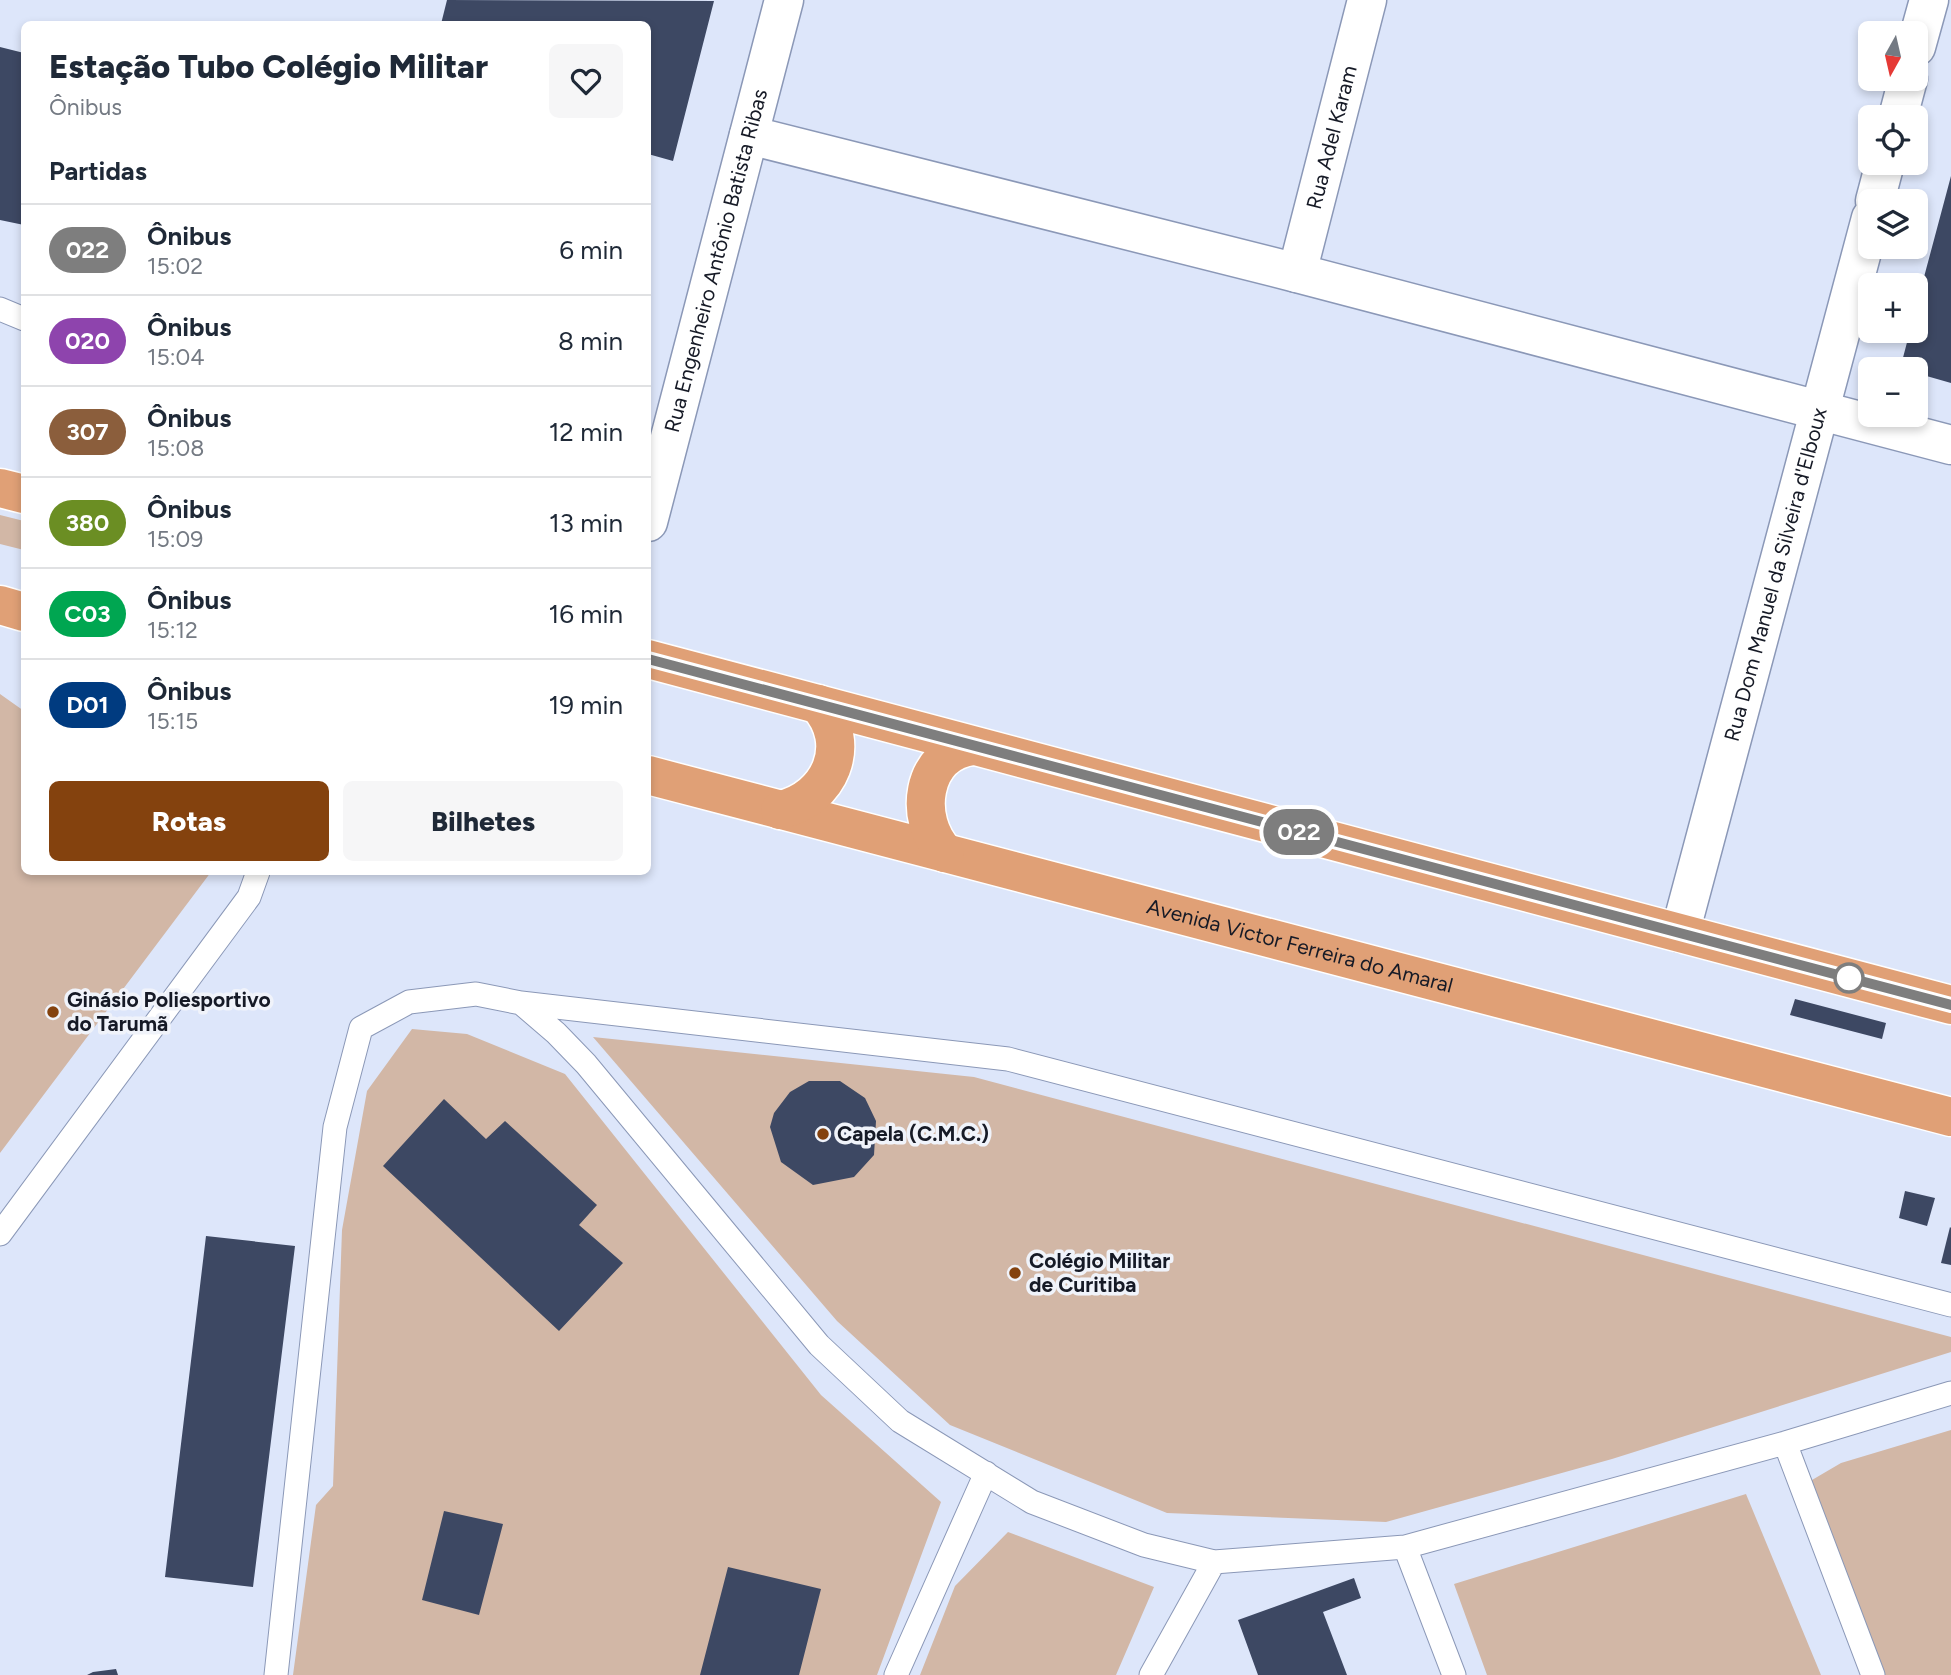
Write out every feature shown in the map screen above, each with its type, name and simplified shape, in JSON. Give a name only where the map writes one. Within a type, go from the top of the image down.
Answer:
[{"type":"highway","points":[[0,488],[21,493]]},
{"type":"highway","points":[[651,660],[1951,1004]]},
{"type":"highway","points":[[780,810],[794,807],[812,796],[832,769],[835,735],[818,704]]},
{"type":"highway","points":[[945,853],[932,836],[927,822],[927,787],[933,773],[948,757],[974,746]]},
{"type":"highway","name":"Avenida Victor Ferreira do Amaral","points":[[651,776],[1951,1116]]},
{"type":"street","name":"Rua Engenheiro Antônio Batista Ribas","points":[[651,511],[784,0]]},
{"type":"street","name":"Rua Adel Karam","points":[[1297,273],[1367,0]]},
{"type":"street","points":[[1923,21],[1929,0]]},
{"type":"street","points":[[749,135],[1297,273],[1951,445]]},
{"type":"street","name":"Rua Dom Manuel da Silveira d'Elboux","points":[[1680,933],[1860,259]]},
{"type":"lane","points":[[0,309],[21,318]]},
{"type":"lane","points":[[0,1234],[249,897],[257,875]]},
{"type":"lane","points":[[276,1675],[335,1127],[361,1028],[409,1002],[476,994],[520,1003],[1008,1059],[1951,1305]]},
{"type":"lane","points":[[520,1003],[556,1033],[586,1064],[819,1345],[900,1420],[1032,1502],[1144,1545],[1214,1562],[1405,1547],[1785,1443],[1951,1393]]},
{"type":"lane","points":[[1785,1443],[1873,1675]]},
{"type":"lane","points":[[896,1675],[986,1473]]},
{"type":"lane","points":[[1405,1547],[1454,1675]]},
{"type":"lane","points":[[1152,1675],[1214,1562]]},
{"type":"shaded area","points":[[0,515],[21,520],[21,549],[0,544]]},
{"type":"shaded area","name":"Ginásio Poliesportivo do Tarumã","points":[[0,694],[21,709],[21,875],[209,875],[0,1153]]},
{"type":"shaded area","points":[[412,1029],[467,1034],[565,1074],[821,1395],[941,1502],[877,1675],[293,1675],[316,1505],[333,1486],[342,1230],[367,1091]]},
{"type":"shaded area","points":[[593,1037],[974,1077],[1951,1337],[1951,1352],[1612,1459],[1386,1522],[1167,1513],[950,1425],[837,1321]]},
{"type":"shaded area","points":[[1951,1430],[1951,1675],[1880,1675],[1810,1500],[1812,1480],[1841,1463]]},
{"type":"shaded area","points":[[1746,1494],[1821,1675],[1487,1675],[1454,1584]]},
{"type":"shaded area","points":[[1008,1532],[1154,1587],[1116,1675],[920,1675],[955,1586]]},
{"type":"building","points":[[447,0],[714,1],[673,161],[651,155],[651,21],[442,21]]},
{"type":"building","points":[[0,47],[21,52],[21,224],[0,220]]},
{"type":"building","points":[[1951,176],[1951,383],[1928,376],[1928,357],[1903,357],[1907,343],[1928,343],[1928,273],[1925,273]]},
{"type":"building","points":[[1795,999],[1886,1023],[1882,1039],[1790,1015]]},
{"type":"building","name":"Capela (C.M.C.)","points":[[809,1081],[840,1081],[865,1098],[876,1121],[874,1155],[854,1177],[813,1185],[781,1162],[770,1127],[774,1113],[790,1092]]},
{"type":"building","points":[[444,1099],[486,1139],[505,1121],[597,1205],[579,1225],[623,1263],[559,1331],[383,1166]]},
{"type":"building","points":[[1905,1191],[1935,1198],[1927,1226],[1899,1218]]},
{"type":"building","points":[[1951,1228],[1951,1265],[1941,1263]]},
{"type":"building","points":[[206,1236],[295,1246],[253,1587],[165,1577]]},
{"type":"building","points":[[444,1511],[503,1524],[479,1615],[422,1600]]},
{"type":"building","points":[[728,1567],[821,1589],[799,1675],[700,1675]]},
{"type":"building","points":[[1354,1578],[1361,1598],[1323,1612],[1347,1675],[1258,1675],[1238,1620]]},
{"type":"building","points":[[116,1669],[118,1675],[87,1675],[93,1672]]},
{"type":"bus line","name":"022","points":[[651,660],[1951,1005]]},
{"type":"place","name":"Ginásio Poliesportivo do Tarumã","points":[[53,1012]]},
{"type":"place","name":"Capela (C.M.C.)","points":[[823,1134]]},
{"type":"place","name":"Colégio Militar de Curitiba","points":[[1015,1273]]}]
